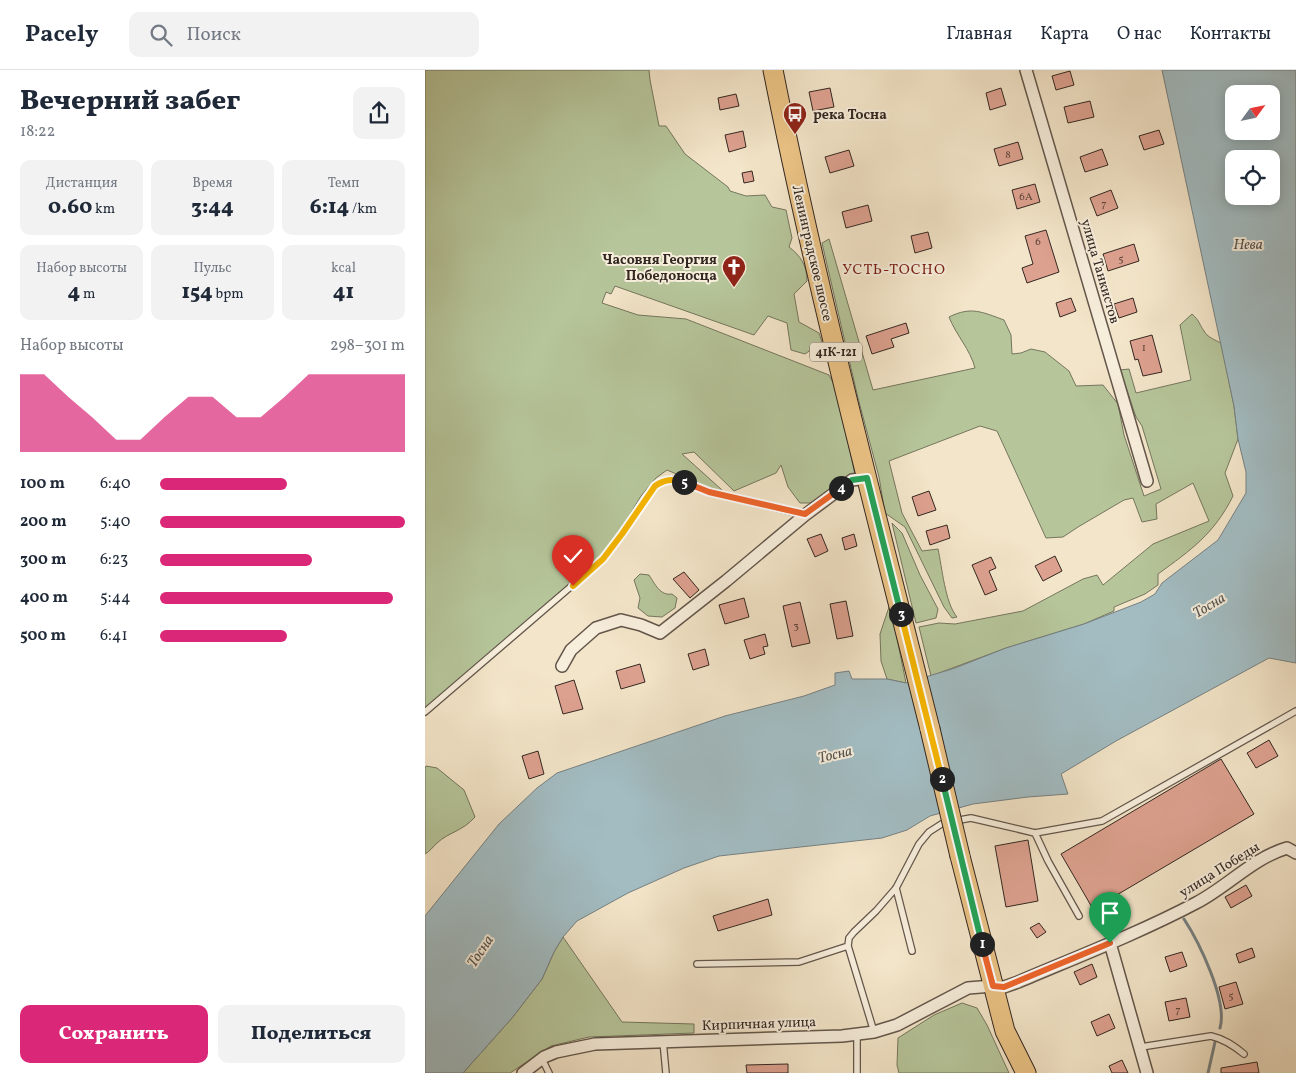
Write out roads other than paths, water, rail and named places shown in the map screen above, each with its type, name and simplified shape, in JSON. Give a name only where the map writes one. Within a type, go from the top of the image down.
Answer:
[{"type":"main road","name":"Ленинградское шоссе","points":[[773,70],[786,137],[867,478],[960,856],[1005,1031],[1026,1073]]},
{"type":"street","name":"улица Танкистов","points":[[1026,70],[1147,481]]},
{"type":"street","points":[[562,666],[571,650],[596,628],[613,622],[621,620],[641,625],[660,633],[726,581],[805,514],[852,480],[867,478]]},
{"type":"street","name":"улица Победы","points":[[993,986],[1004,987],[1017,982],[1110,943],[1197,902],[1272,853],[1287,848],[1296,853]]},
{"type":"street","points":[[1110,943],[1147,1073]]},
{"type":"street","name":"Кирпичная улица","points":[[523,1073],[542,1059],[556,1052],[595,1044],[857,1035],[874,1032],[897,1025],[958,992],[977,986],[993,986]]},
{"type":"lane","points":[[425,712],[603,559],[655,486],[663,481],[673,479],[686,482],[709,492],[805,514]]},
{"type":"lane","points":[[874,1032],[849,946],[849,938],[896,888],[919,844],[929,832],[943,823],[971,818],[1035,833],[1102,820],[1296,711]]},
{"type":"lane","points":[[1035,833],[1047,861],[1079,916]]},
{"type":"lane","points":[[896,888],[912,951]]},
{"type":"lane","points":[[697,964],[799,962],[849,946]]},
{"type":"lane","points":[[857,1035],[857,1073]]},
{"type":"lane","points":[[1141,1047],[1211,1036],[1221,1038],[1243,1054]]},
{"type":"lane","points":[[663,1041],[666,1073]]},
{"type":"lane","points":[[542,1059],[549,1073]]},
{"type":"water","points":[[1162,70],[1296,70],[1296,663],[1269,658],[1116,741],[1061,774],[1068,794],[973,804],[930,816],[907,830],[882,838],[719,856],[684,868],[628,893],[577,921],[563,937],[542,979],[512,1018],[463,1073],[425,1073],[425,916],[499,824],[537,788],[557,773],[725,716],[804,696],[835,685],[835,673],[849,671],[852,679],[887,679],[906,683],[955,668],[1006,648],[1084,624],[1141,602],[1155,594],[1162,583],[1218,540],[1246,493],[1246,472],[1238,439],[1234,406]]},
{"type":"waterway","points":[[1184,919],[1211,972],[1220,1003],[1220,1028]]},
{"type":"waterway","points":[[1208,1073],[1215,1042]]},
{"type":"place","name":"река Тосна","points":[[795,135]]},
{"type":"place","name":"Часовня Георгия Победоносца","points":[[734,288]]},
{"type":"district","name":"УСТЬ-ТОСНО","points":[[894,269]]},
{"type":"water label","name":"Нева","points":[[1248,244]]},
{"type":"water label","name":"Тосна","points":[[1209,605]]},
{"type":"water label","name":"Тосна","points":[[835,754]]},
{"type":"water label","name":"Тосна","points":[[480,951]]}]
